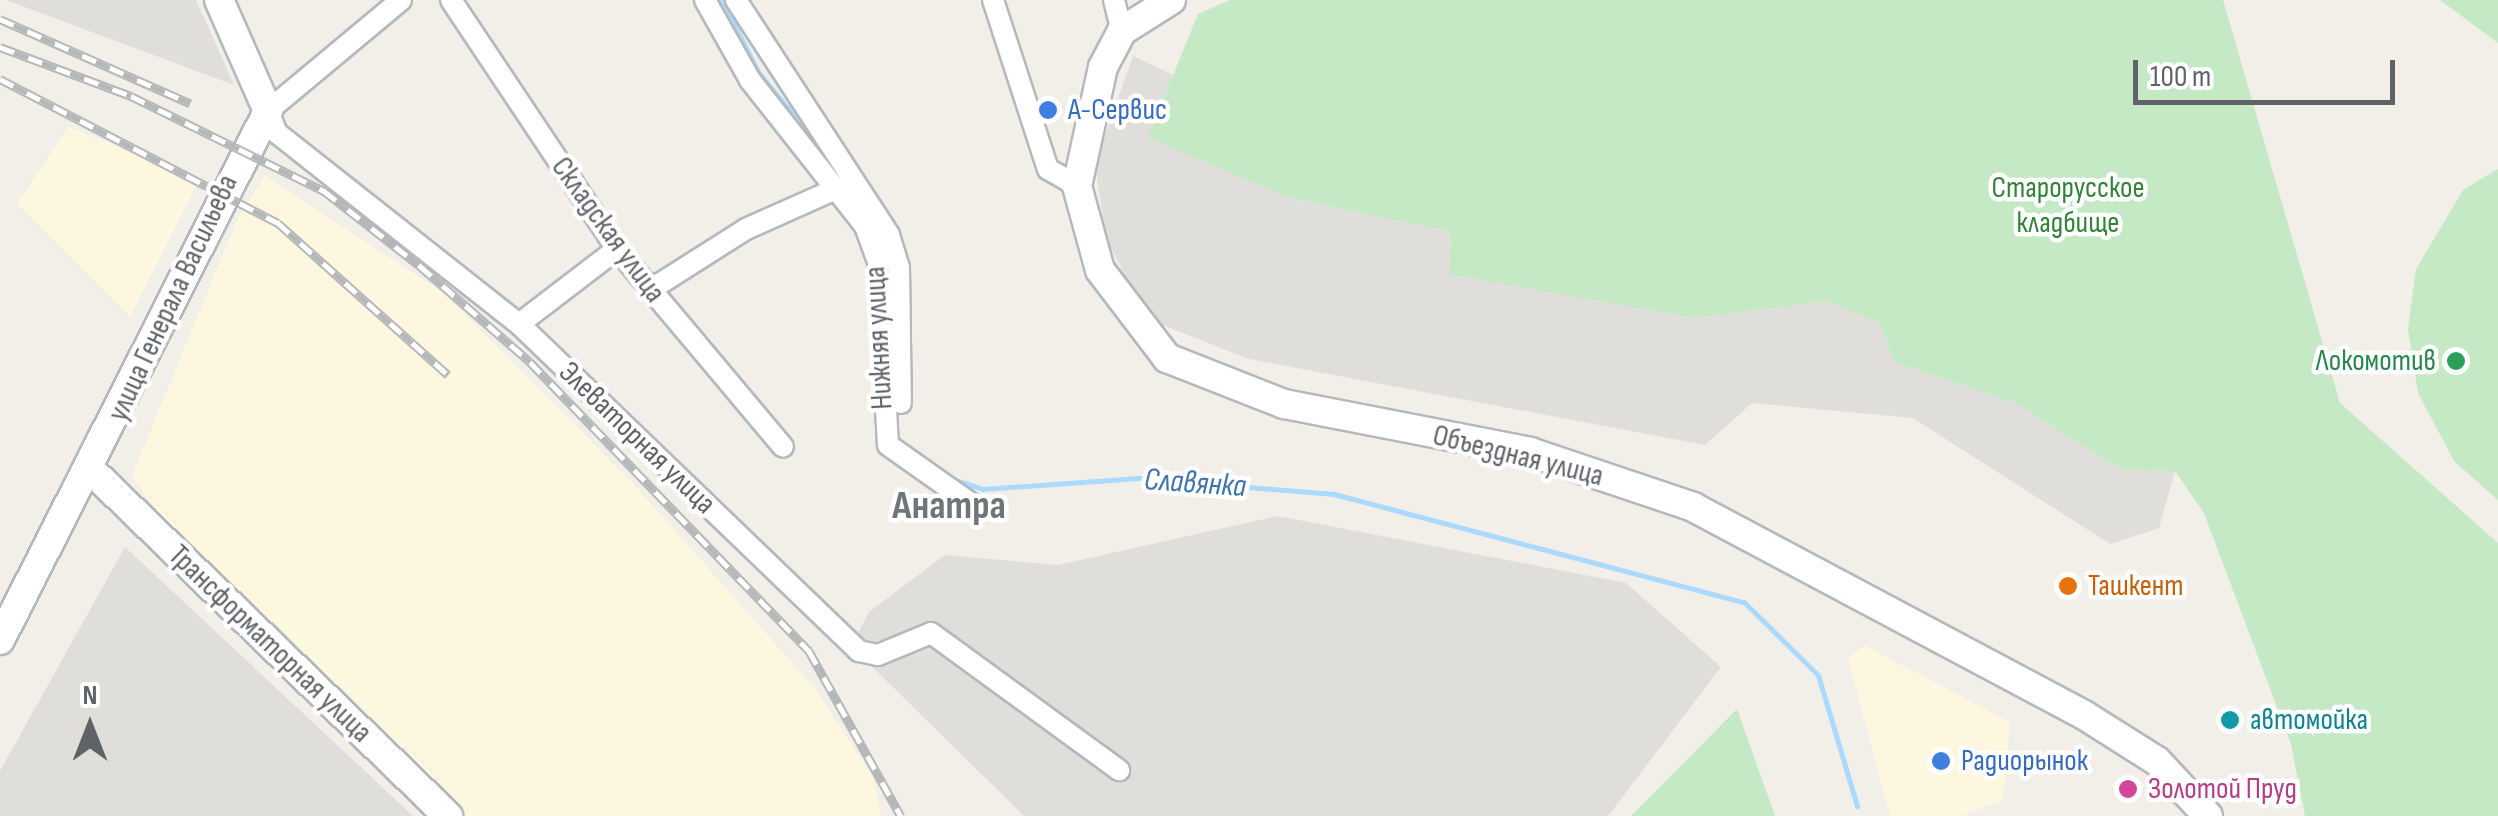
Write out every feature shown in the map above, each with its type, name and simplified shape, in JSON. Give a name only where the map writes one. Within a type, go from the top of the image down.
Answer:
[{"type":"main road","name":"Элеваторная улица","points":[[220,0],[268,110]]},
{"type":"main road","points":[[1122,31],[1171,0]]},
{"type":"main road","name":"Объездная улица","points":[[1122,31],[1091,100],[1077,186],[1100,270],[1147,340],[1194,376],[1284,404],[1530,452],[1692,506],[2084,715],[2157,762],[2208,816]]},
{"type":"main road","name":"улица Генерала Васильева","points":[[0,640],[92,472],[268,110]]},
{"type":"main road","name":"Трансформаторная улица","points":[[92,472],[448,816]]},
{"type":"street","name":"улица Генерала Васильева","points":[[268,110],[401,0]]},
{"type":"street","name":"Складская улица","points":[[451,0],[616,249],[783,446]]},
{"type":"street","name":"Нижняя улица","points":[[705,0],[750,80],[838,188],[878,261],[888,445],[973,505]]},
{"type":"street","name":"Нижняя улица","points":[[736,0],[890,235],[899,268],[901,403]]},
{"type":"street","points":[[994,0],[1048,168],[1077,186]]},
{"type":"street","points":[[1114,0],[1122,31]]},
{"type":"street","name":"Элеваторная улица","points":[[268,110],[277,133],[520,324],[859,650],[878,655],[931,633],[1119,770]]},
{"type":"street","points":[[650,290],[746,228],[838,188]]},
{"type":"street","points":[[520,324],[616,249]]},
{"type":"shaded area","points":[[6,0],[196,0],[234,85]]},
{"type":"shaded area","points":[[1133,56],[1173,75],[1149,137],[1286,197],[1451,232],[1449,273],[1694,317],[1827,301],[1880,323],[1894,362],[2015,403],[2122,470],[2175,471],[2159,528],[2110,544],[1913,418],[1752,403],[1705,445],[1249,359],[1148,319],[1106,239],[1095,164]]},
{"type":"shaded area","points":[[68,127],[200,178],[130,317],[17,204]]},
{"type":"shaded area","points":[[265,176],[445,294],[636,487],[816,690],[873,778],[881,816],[465,816],[167,524],[132,476],[238,218]]},
{"type":"shaded area","points":[[1278,516],[1626,583],[1721,667],[1608,816],[1024,816],[851,646],[869,612],[945,555],[1058,565]]},
{"type":"shaded area","points":[[125,547],[413,816],[0,816],[0,771]]},
{"type":"shaded area","name":"Радиорынок","points":[[1864,645],[2010,722],[2003,800],[1961,816],[1890,816],[1848,659]]},
{"type":"green space","name":"Старорусское кладбище","points":[[1230,0],[2223,0],[2340,403],[2498,543],[2498,816],[2305,816],[2291,744],[2204,513],[2175,471],[2122,470],[2015,403],[1894,362],[1880,323],[1827,301],[1694,318],[1449,274],[1451,232],[1286,197],[1148,137],[1198,14]]},
{"type":"green space","points":[[2440,0],[2498,0],[2498,43]]},
{"type":"green space","name":"Локомотив","points":[[2498,169],[2498,500],[2454,461],[2418,393],[2408,329],[2416,269],[2463,190]]},
{"type":"green space","points":[[1737,709],[1775,816],[1631,816]]},
{"type":"waterway","name":"Славянка","points":[[722,0],[758,72],[822,150]]},
{"type":"waterway","name":"Славянка","points":[[949,478],[983,489],[1139,478],[1334,494],[1744,602],[1818,675],[1857,806]]},
{"type":"railway","points":[[0,19],[190,103]]},
{"type":"railway","points":[[0,47],[131,96],[324,191],[420,266],[530,362],[809,651],[901,816]]},
{"type":"railway","points":[[0,79],[278,223],[448,375]]},
{"type":"place","name":"А-Сервис","points":[[1048,110]]},
{"type":"place","name":"Локомотив","points":[[2456,361]]},
{"type":"place","name":"Ташкент","points":[[2068,586]]},
{"type":"place","name":"автомойка","points":[[2230,720]]},
{"type":"place","name":"Радиорынок","points":[[1941,761]]},
{"type":"place","name":"Золотой Пруд","points":[[2128,789]]},
{"type":"district","name":"Анатра","points":[[949,506]]}]
